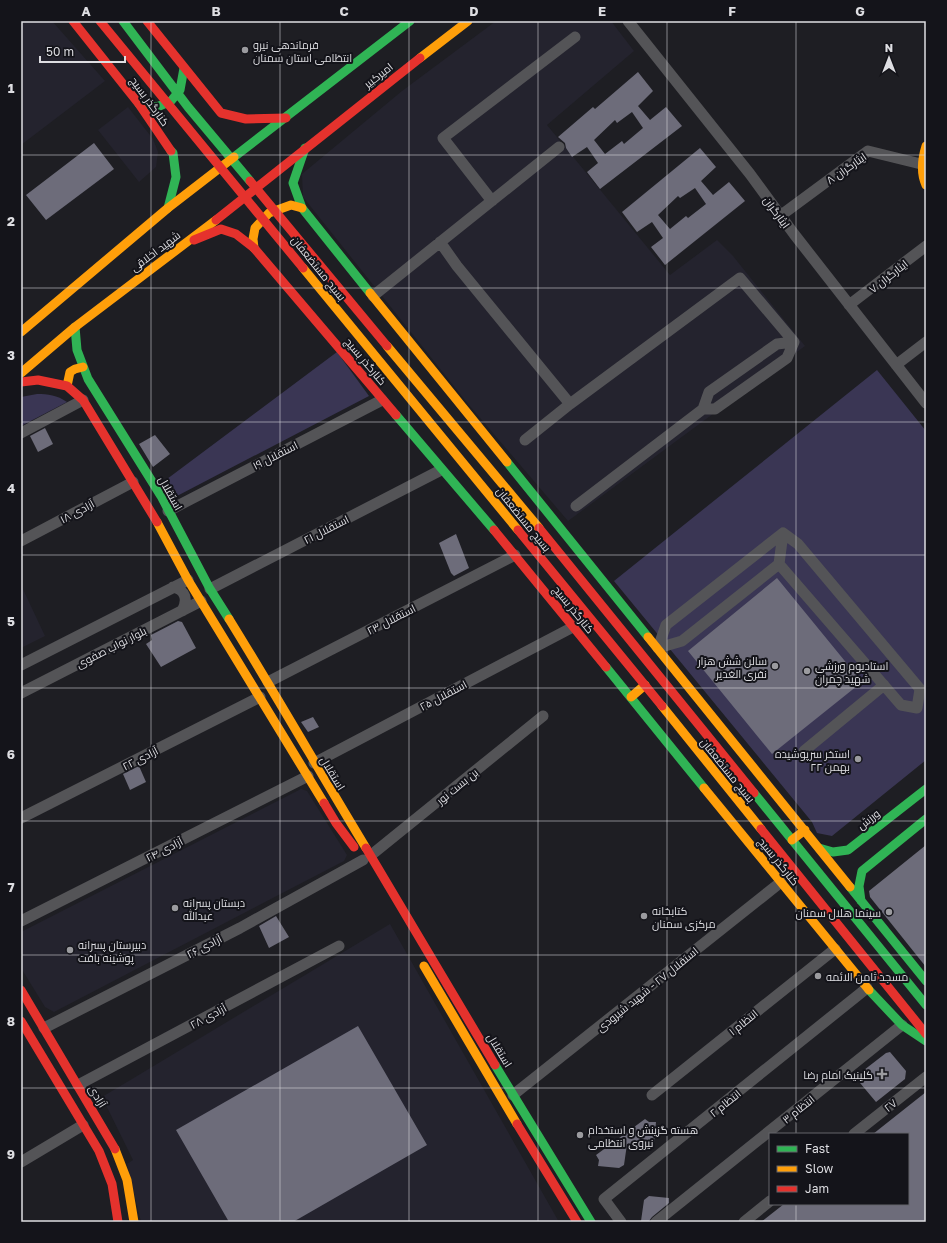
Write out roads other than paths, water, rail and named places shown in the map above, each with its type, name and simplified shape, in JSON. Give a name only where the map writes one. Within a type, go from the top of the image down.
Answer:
[{"type":"main road","name":"کنارگذر بسیج","points":[[73,21],[139,104],[173,153],[176,178],[168,208]]},
{"type":"main road","name":"بسیج مستضعفان","points":[[100,21],[645,685],[926,1034]]},
{"type":"main road","name":"بسیج مستضعفان","points":[[123,21],[188,107],[523,508],[926,1005]]},
{"type":"main road","points":[[147,21],[221,113],[246,119],[286,118]]},
{"type":"main road","name":"امیرکبیر","points":[[286,118],[410,21]]},
{"type":"main road","name":"امیرکبیر","points":[[304,148],[468,21]]},
{"type":"main road","points":[[442,40],[446,27]]},
{"type":"main road","points":[[139,104],[157,107],[171,101],[180,90],[184,68]]},
{"type":"main road","name":"شهید اخلاقی","points":[[21,332],[168,208],[286,118]]},
{"type":"main road","points":[[926,146],[921,164],[924,181],[926,184]]},
{"type":"main road","points":[[304,148],[293,182],[302,208],[926,981]]},
{"type":"main road","name":"شهید اخلاقی","points":[[21,373],[76,327],[186,243],[304,148]]},
{"type":"main road","points":[[254,248],[253,239],[255,228],[268,213],[291,205],[302,208]]},
{"type":"main road","name":"کنارگذر بسیج","points":[[186,243],[221,229],[236,234],[254,248],[441,470],[515,555],[867,988],[902,1025],[926,1041]]},
{"type":"main road","name":"استقلال","points":[[76,327],[77,350],[88,380],[161,496],[210,589],[268,682],[366,858],[370,874]]},
{"type":"main road","points":[[67,386],[68,375],[74,369],[83,367]]},
{"type":"main road","name":"استقلال","points":[[21,382],[38,380],[67,386],[83,400],[149,507],[188,580],[336,823],[385,880],[513,1095],[592,1222]]},
{"type":"main road","points":[[224,638],[236,631]]},
{"type":"main road","points":[[631,697],[645,685]]},
{"type":"main road","name":"ورزش","points":[[820,848],[831,853],[839,853],[848,850],[926,789]]},
{"type":"main road","points":[[861,901],[858,886],[862,870],[926,819]]},
{"type":"main road","points":[[792,840],[805,830]]},
{"type":"main road","points":[[418,955],[502,1100],[577,1222]]},
{"type":"main road","points":[[438,989],[446,984]]},
{"type":"main road","name":"آزادی","points":[[21,990],[113,1145],[127,1180],[134,1222]]},
{"type":"main road","points":[[21,1020],[24,1033],[99,1152],[112,1184],[118,1222]]},
{"type":"street","name":"ایثارگران","points":[[628,21],[750,174],[780,216],[926,403]]},
{"type":"street","points":[[492,201],[443,138],[575,37]]},
{"type":"street","points":[[372,296],[559,147]]},
{"type":"street","name":"ایثارگران ۸","points":[[780,216],[868,151],[921,164]]},
{"type":"street","points":[[440,242],[457,266],[570,404]]},
{"type":"street","name":"ایثارگران ۷","points":[[849,305],[926,246]]},
{"type":"street","points":[[524,440],[740,278],[794,342]]},
{"type":"street","points":[[576,506],[703,410],[715,409],[786,358],[794,342]]},
{"type":"street","points":[[703,410],[709,392],[777,344],[794,342]]},
{"type":"street","points":[[896,365],[926,342]]},
{"type":"street","points":[[21,433],[83,400]]},
{"type":"street","name":"استقلال ۱۹","points":[[168,511],[382,400]]},
{"type":"street","name":"استقلال ۲۱","points":[[210,589],[441,470]]},
{"type":"street","name":"آزادی ۱۸","points":[[21,541],[133,482]]},
{"type":"street","points":[[658,648],[666,625],[783,534]]},
{"type":"street","points":[[658,648],[682,641],[779,564],[783,534]]},
{"type":"street","points":[[779,564],[901,704],[917,708],[923,687],[798,544],[783,534]]},
{"type":"street","name":"استقلال ۲۳","points":[[268,682],[515,555]]},
{"type":"street","points":[[21,665],[188,580]]},
{"type":"street","points":[[173,587],[184,593],[186,605],[182,611]]},
{"type":"street","name":"بلوار نواب صفوی","points":[[21,693],[201,601]]},
{"type":"street","name":"استقلال ۲۵","points":[[314,763],[573,627]]},
{"type":"street","points":[[804,751],[884,685]]},
{"type":"street","name":"آزادی ۲۲","points":[[21,818],[260,697]]},
{"type":"street","name":"بن بست نور","points":[[366,858],[543,716]]},
{"type":"street","name":"آزادی ۲۴","points":[[21,921],[308,776]]},
{"type":"street","name":"آزادی ۲۶","points":[[44,1028],[240,928],[366,858]]},
{"type":"street","name":"استقلال ۲۷ - شهید شیرودی","points":[[513,1095],[780,882]]},
{"type":"street","name":"آزادی ۲۸","points":[[78,1085],[339,946]]},
{"type":"street","name":"انتظام ۱","points":[[652,1095],[835,949]]},
{"type":"street","name":"انتظام ۲","points":[[621,1222],[604,1199],[867,988]]},
{"type":"street","name":"انتظام ۳","points":[[656,1222],[902,1025]]},
{"type":"street","name":"۲۷","points":[[855,1133],[926,1076]]},
{"type":"street","points":[[21,1162],[83,1125]]},
{"type":"street","points":[[744,1222],[769,1202]]},
{"type":"place","name":"فرماندهی نیرو انتظامی استان سمنان","points":[[245,50]]},
{"type":"place","name":"سالن شش هزار نفری الغدیر","points":[[775,666]]},
{"type":"place","name":"استادیوم ورزشی شهید چمران","points":[[807,671]]},
{"type":"place","name":"استخر سرپوشیده ۲۲ بهمن","points":[[858,759]]},
{"type":"place","name":"دبستان پسرانه عبدالله","points":[[175,908]]},
{"type":"place","name":"سینما هلال سمنان","points":[[889,912]]},
{"type":"place","name":"کتابخانه مرکزی سمنان","points":[[644,916]]},
{"type":"place","name":"دبیرستان پسرانه پوشینه بافت","points":[[70,950]]},
{"type":"place","name":"مسجد ثامن الائمه","points":[[818,976]]},
{"type":"place","name":"کلینیک امام رضا","points":[[882,1074]]},
{"type":"place","name":"هسته گزینش و استخدام نیروی انتظامی","points":[[580,1135]]}]
